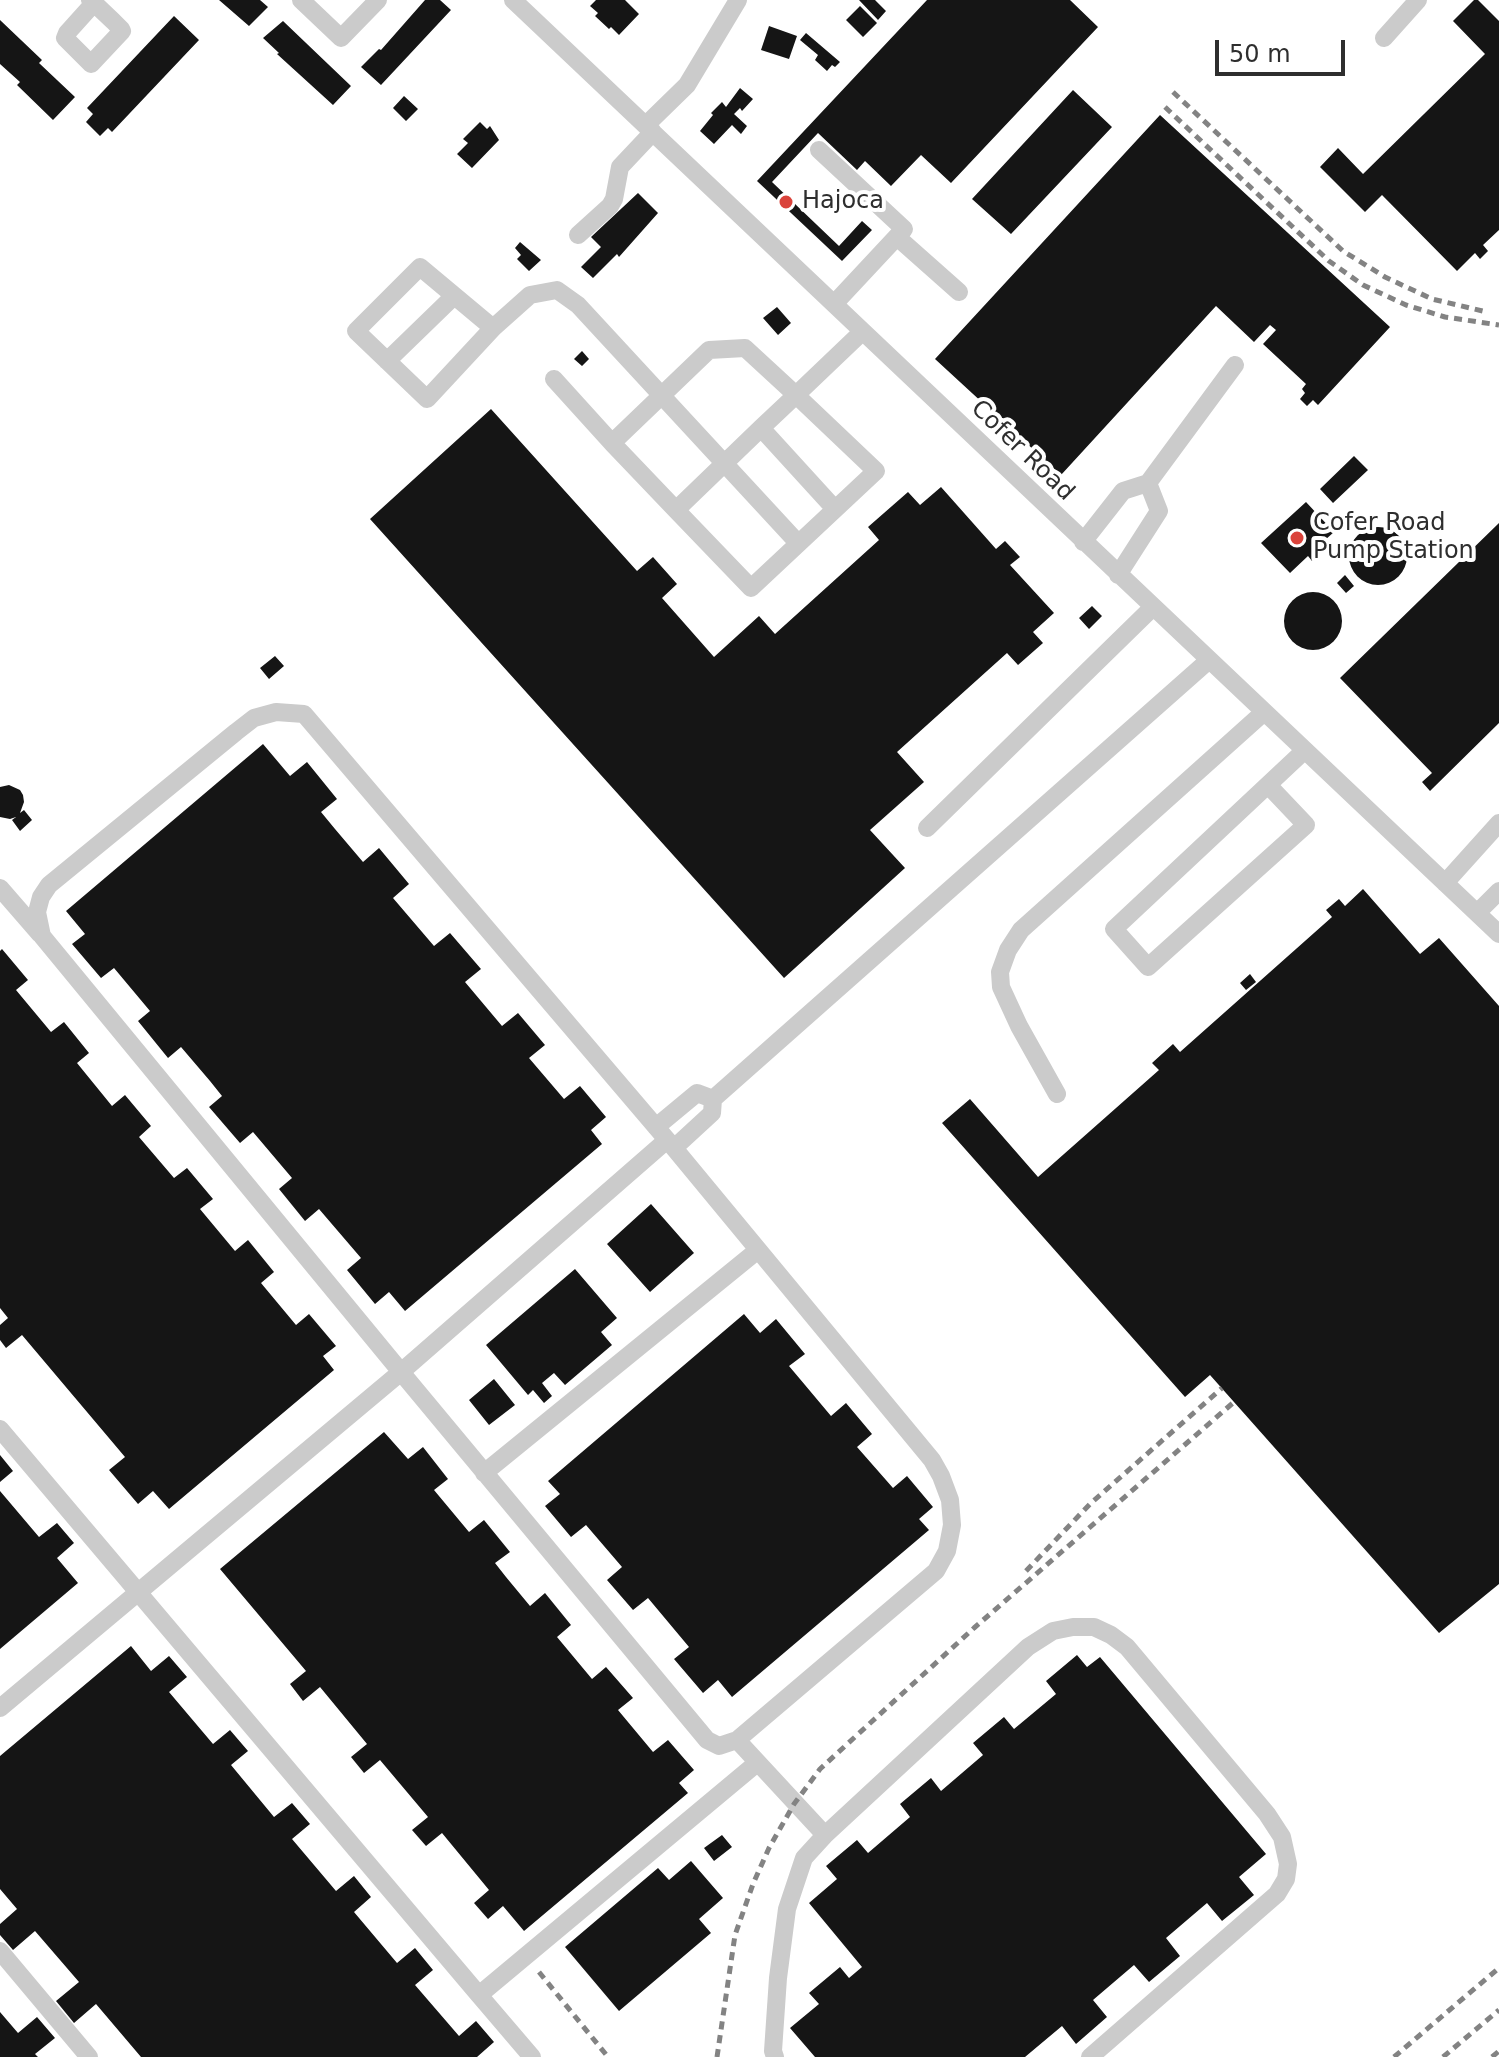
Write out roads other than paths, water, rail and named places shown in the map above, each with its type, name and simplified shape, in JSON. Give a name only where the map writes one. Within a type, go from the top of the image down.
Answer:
[{"type":"street","points":[[301,0],[341,38],[378,0]]},
{"type":"street","name":"Cofer Road","points":[[513,0],[1499,934]]},
{"type":"street","points":[[578,235],[610,206],[620,167],[687,85],[738,0]]},
{"type":"street","points":[[1384,38],[1418,0]]},
{"type":"street","points":[[819,150],[904,229],[834,304]]},
{"type":"street","points":[[897,237],[959,292]]},
{"type":"street","points":[[493,328],[420,267],[356,331],[427,399],[493,328],[530,295],[557,290],[578,305],[798,543]]},
{"type":"street","points":[[387,361],[454,296]]},
{"type":"street","points":[[676,510],[862,332]]},
{"type":"street","points":[[554,379],[612,443],[751,588],[876,471],[745,348],[709,350],[612,443]]},
{"type":"street","points":[[1083,542],[1123,491],[1148,483],[1235,365]]},
{"type":"street","points":[[761,428],[834,508]]},
{"type":"street","points":[[1118,575],[1159,511],[1148,483]]},
{"type":"street","points":[[927,828],[1152,608]]},
{"type":"street","points":[[0,1708],[401,1372],[665,1139],[712,1113],[713,1099],[1208,661]]},
{"type":"street","points":[[0,888],[707,1740],[719,1746],[737,1740],[936,1571],[947,1551],[952,1525],[950,1500],[932,1460],[665,1139],[304,714],[276,712],[254,718],[49,885],[41,897],[37,912],[42,936]]},
{"type":"street","points":[[1057,1094],[1001,987],[1000,972],[1008,950],[1021,930],[1263,713]]},
{"type":"street","points":[[1268,785],[1306,825],[1148,967],[1114,929],[1304,751]]},
{"type":"street","points":[[1445,883],[1499,823]]},
{"type":"street","points":[[1477,913],[1499,891]]},
{"type":"street","points":[[665,1139],[697,1093],[713,1099]]},
{"type":"street","points":[[484,1473],[758,1250]]},
{"type":"street","points":[[0,1429],[532,2057]]},
{"type":"street","points":[[775,2057],[778,1978],[787,1909],[804,1858],[1028,1647],[1053,1631],[1094,1627],[1127,1647],[1267,1814],[1282,1837],[1288,1864],[1286,1879],[1277,1894],[1090,2057]]},
{"type":"street","points":[[737,1740],[825,1835]]},
{"type":"street","points":[[479,1995],[757,1763]]},
{"type":"street","points":[[0,1951],[89,2057]]},
{"type":"railway","points":[[1173,92],[1343,251],[1385,277],[1432,299],[1487,312]]},
{"type":"railway","points":[[1165,107],[1329,261],[1363,285],[1406,305],[1445,317],[1499,325]]},
{"type":"railway","points":[[1026,1571],[1090,1504],[1222,1388]]},
{"type":"railway","points":[[717,2057],[735,1935],[753,1884],[794,1804],[820,1769],[974,1628],[1234,1402]]},
{"type":"railway","points":[[1394,2057],[1499,1968]]},
{"type":"railway","points":[[539,1972],[608,2057]]},
{"type":"railway","points":[[1443,2057],[1499,2010]]},
{"type":"railway","points":[[1492,2057],[1499,2051]]},
{"type":"place","name":"Hajoca","points":[[786,202]]},
{"type":"place","name":"Cofer Road Pump Station","points":[[1297,538]]}]
